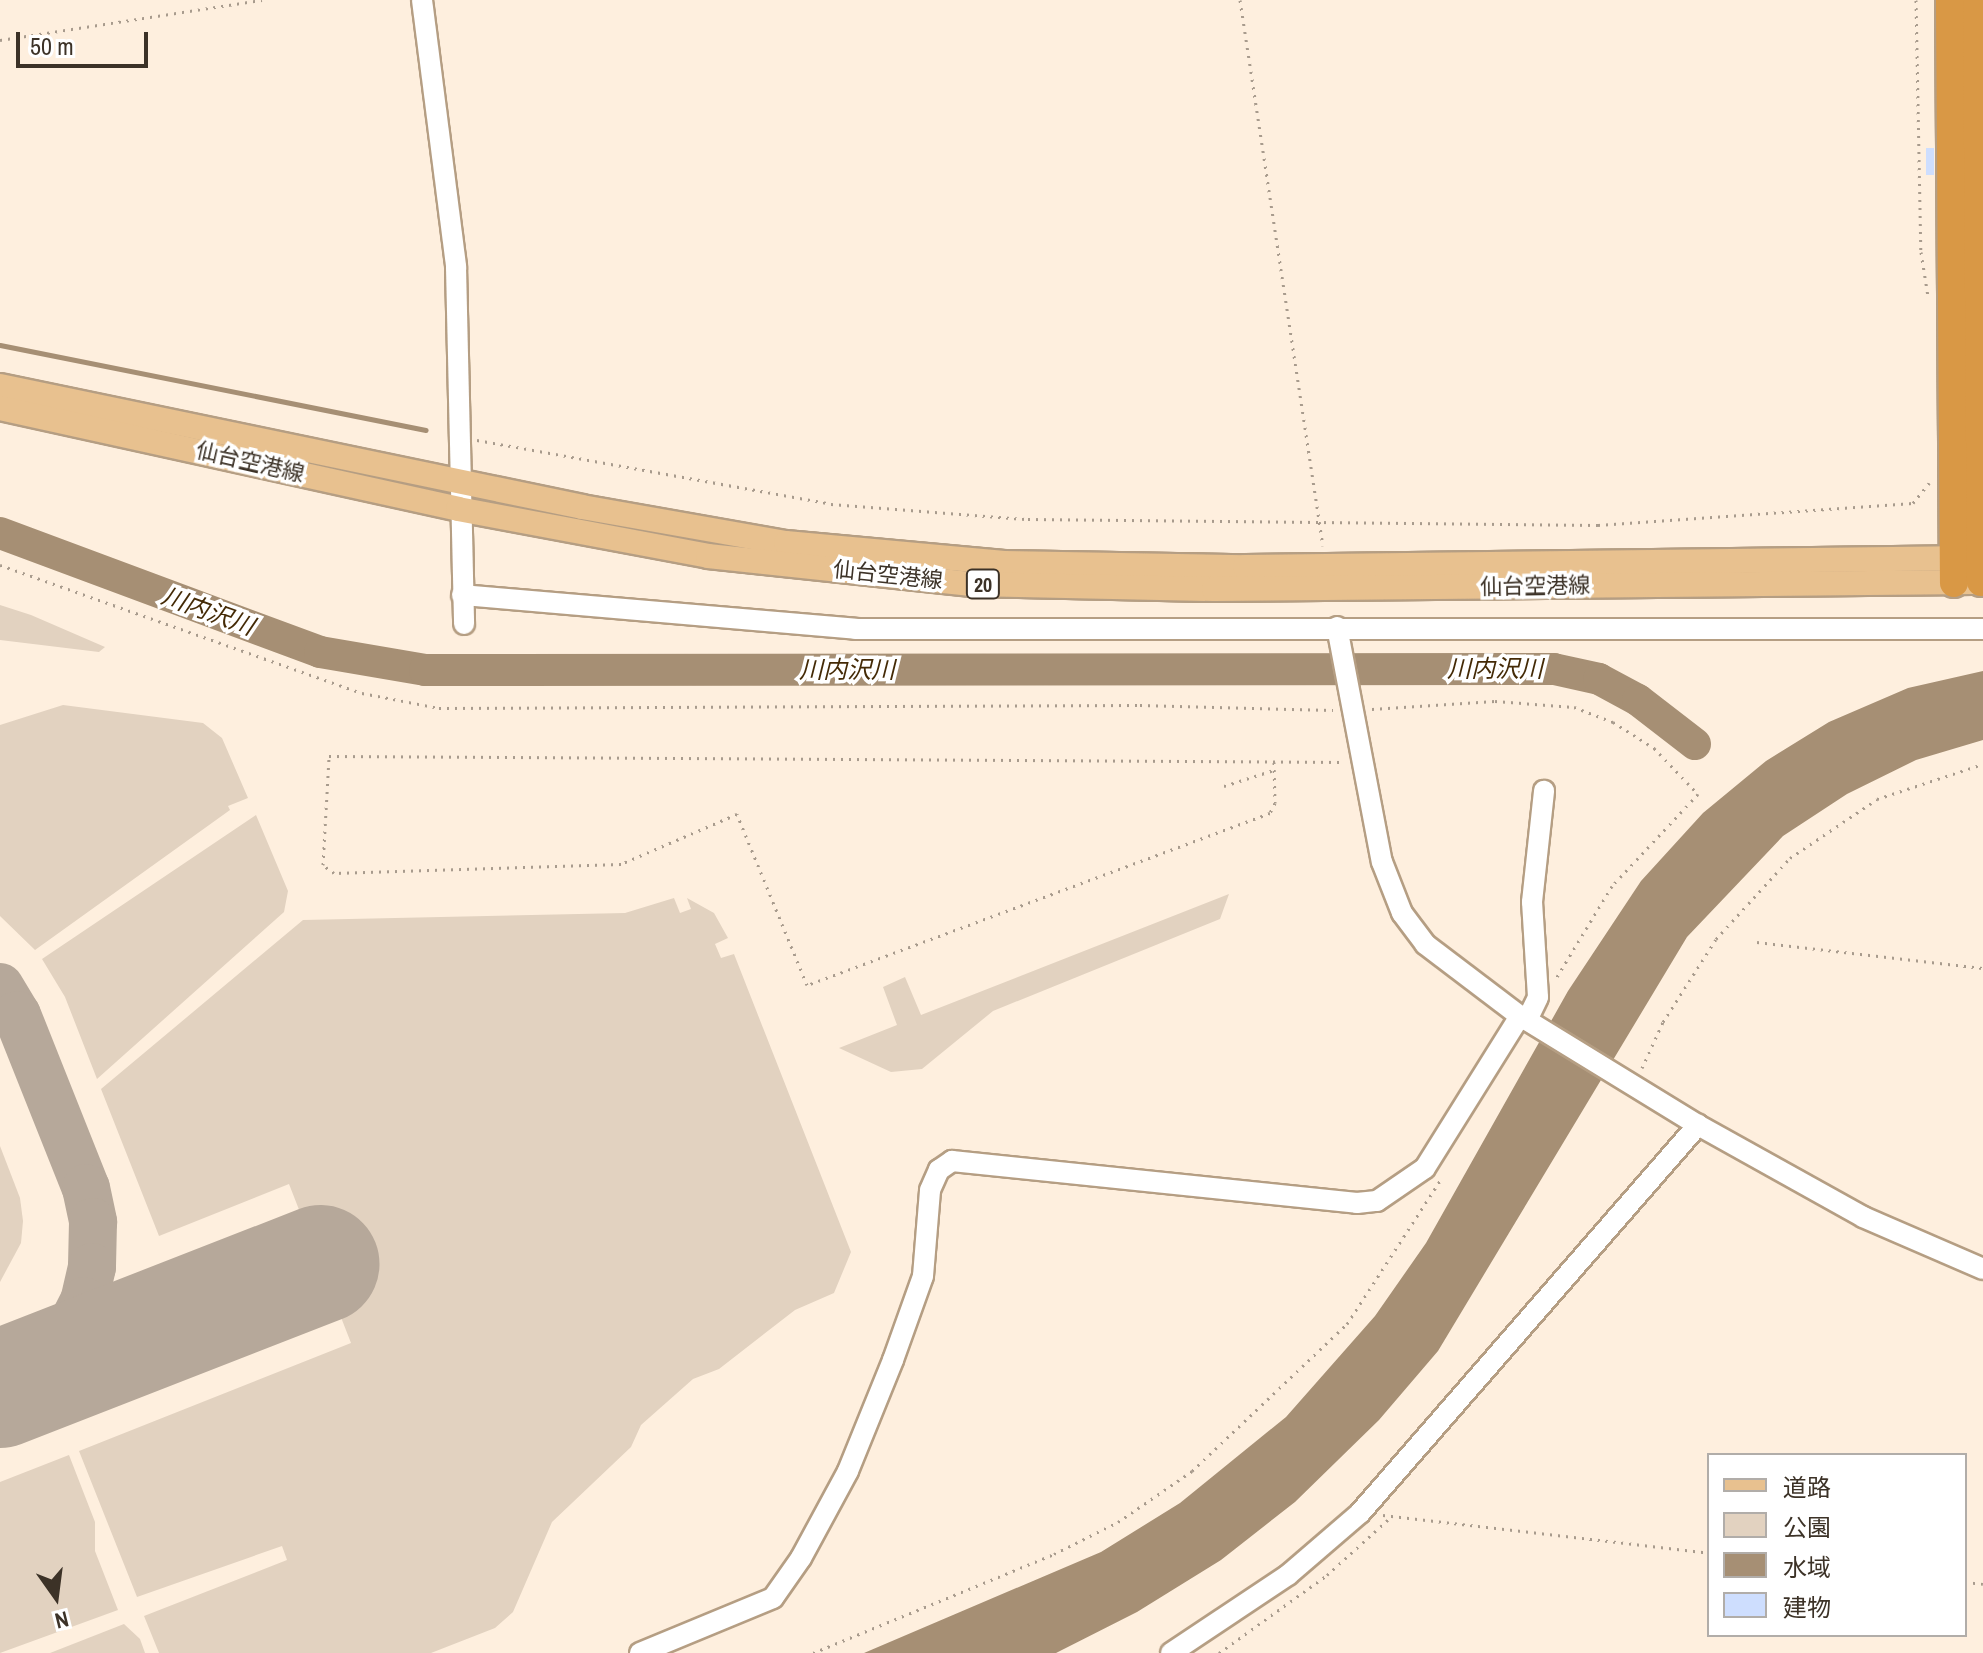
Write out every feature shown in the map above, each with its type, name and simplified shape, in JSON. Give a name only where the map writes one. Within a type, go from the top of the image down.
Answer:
[{"type":"highway","points":[[1950,0],[1972,570]]},
{"type":"highway","points":[[1972,570],[1977,0]]},
{"type":"main road","name":"仙台空港線","points":[[0,386],[457,482],[802,544],[1004,563],[1972,570]]},
{"type":"main road","name":"仙台空港線","points":[[0,408],[458,509],[708,556],[972,584],[1214,589],[1972,570]]},
{"type":"street","points":[[422,0],[456,267],[457,482],[464,624]]},
{"type":"street","points":[[462,595],[855,629],[1338,633],[1983,629]]},
{"type":"street","points":[[1338,633],[1382,862],[1402,913],[1451,969],[1526,1020],[1698,1125],[1863,1217],[1983,1269]]},
{"type":"street","points":[[640,1653],[773,1598],[801,1558],[848,1471],[893,1360],[923,1276],[930,1190],[939,1170],[952,1161],[1357,1203],[1397,1191],[1425,1168],[1526,1020],[1538,997],[1532,902],[1544,791]]},
{"type":"street","points":[[1171,1653],[1288,1575],[1360,1513],[1698,1125]]},
{"type":"path","points":[[0,40],[262,0]]},
{"type":"path","points":[[1240,0],[1327,566]]},
{"type":"path","points":[[1916,0],[1921,252],[1929,303]]},
{"type":"path","points":[[459,437],[831,504],[1028,519],[1318,519],[1598,525],[1913,503],[1930,481]]},
{"type":"path","points":[[0,565],[362,693],[439,708],[1350,706],[1495,701],[1574,707],[1613,722],[1654,748],[1698,794],[1612,886],[1563,971],[1538,997]]},
{"type":"path","points":[[1274,762],[1275,803],[1270,813],[807,985],[737,814],[621,864],[334,873],[323,865],[329,756],[1361,761]]},
{"type":"path","points":[[1632,1082],[1690,976],[1737,913],[1790,858],[1877,799],[1983,764]]},
{"type":"path","points":[[1224,786],[1274,770]]},
{"type":"path","points":[[1757,942],[1983,968]]},
{"type":"path","points":[[813,1653],[1054,1554],[1118,1522],[1192,1471],[1347,1324],[1442,1179],[1425,1168]]},
{"type":"path","points":[[1360,1513],[1707,1553]]},
{"type":"path","points":[[1219,1653],[1327,1575],[1392,1516]]},
{"type":"green space","points":[[0,605],[105,647],[99,652],[0,640]]},
{"type":"green space","points":[[63,705],[203,723],[222,738],[248,798],[228,806],[230,810],[35,950],[0,916],[0,725]]},
{"type":"green space","points":[[256,815],[288,891],[284,912],[97,1079],[65,997],[42,959]]},
{"type":"green space","points":[[1229,894],[1220,919],[993,1011],[922,1069],[891,1072],[839,1048],[897,1025],[883,987],[905,977],[921,1015]]},
{"type":"green space","points":[[674,898],[680,913],[691,909],[687,898],[714,913],[728,938],[715,944],[721,958],[734,954],[851,1252],[834,1293],[795,1310],[719,1369],[693,1379],[641,1425],[631,1447],[552,1522],[513,1612],[495,1628],[431,1653],[159,1653],[144,1616],[287,1560],[282,1546],[137,1597],[79,1451],[351,1343],[289,1184],[159,1236],[101,1089],[303,920],[625,913]]},
{"type":"green space","points":[[0,1146],[20,1198],[23,1221],[21,1243],[0,1282]]},
{"type":"green space","points":[[69,1455],[95,1522],[95,1551],[118,1610],[0,1653],[0,1482]]},
{"type":"green space","points":[[124,1624],[140,1639],[145,1653],[50,1653]]},
{"type":"water","points":[[1983,671],[1983,740],[1916,760],[1847,794],[1783,836],[1687,937],[1438,1351],[1379,1420],[1295,1502],[1221,1560],[1137,1612],[1056,1653],[864,1653],[1101,1552],[1180,1503],[1286,1417],[1375,1316],[1426,1243],[1568,991],[1641,881],[1703,813],[1766,761],[1829,722],[1908,688]]},
{"type":"building","points":[[1926,148],[1934,148],[1934,175],[1926,175]]},
{"type":"waterway","points":[[0,345],[426,430]]},
{"type":"waterway","name":"川内沢川","points":[[0,533],[320,652],[425,670],[1554,669],[1599,679],[1638,700],[1695,744]]},
{"type":"taxiway","points":[[0,987],[17,1015],[86,1188],[93,1222],[92,1267],[84,1301],[63,1342],[33,1376]]},
{"type":"runway","points":[[0,1389],[320,1264]]}]
